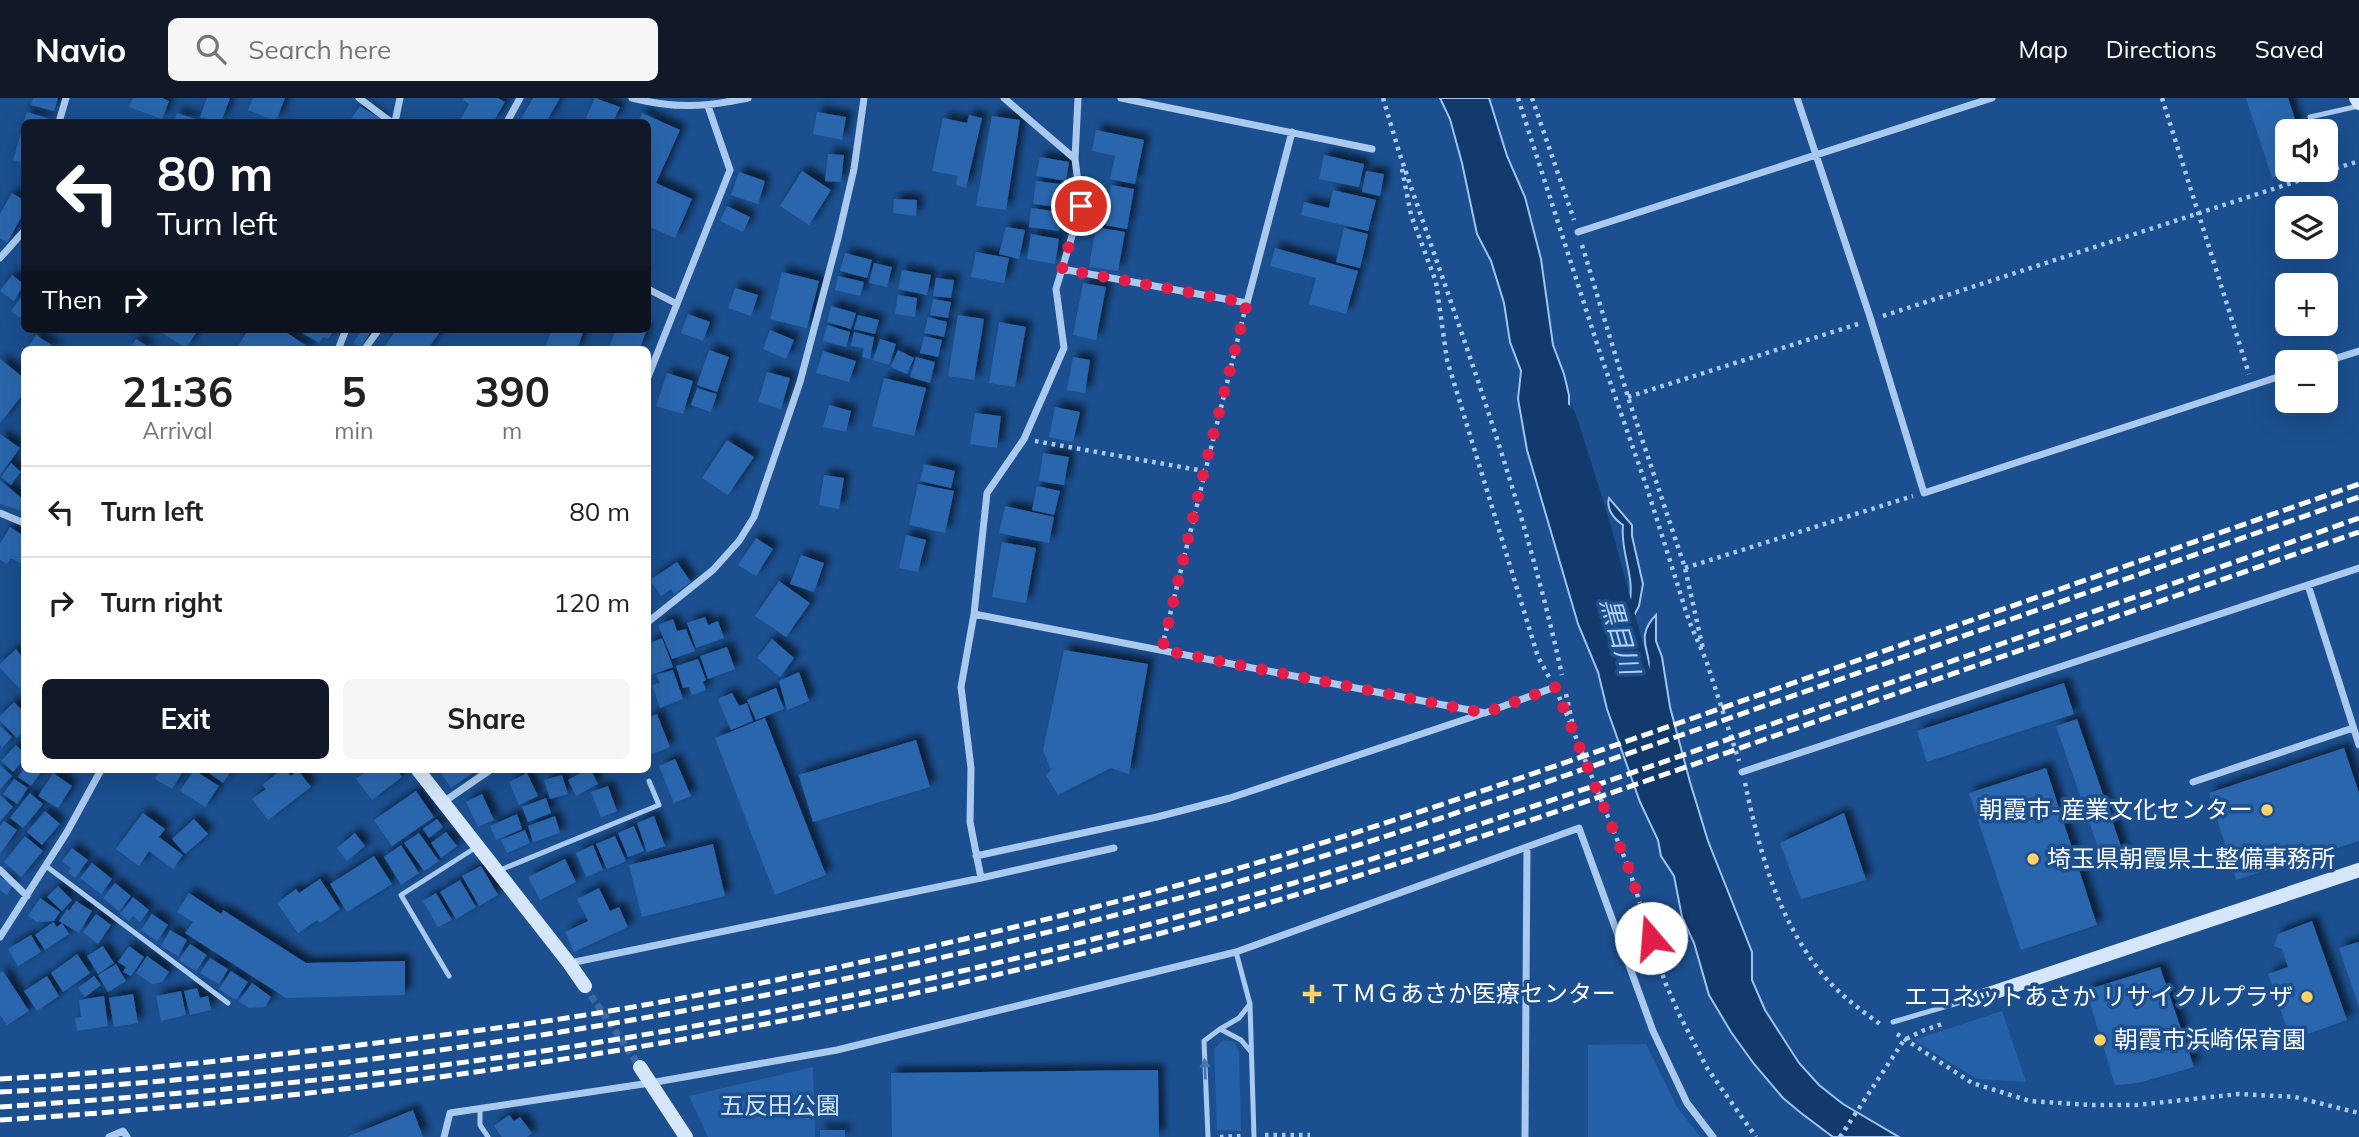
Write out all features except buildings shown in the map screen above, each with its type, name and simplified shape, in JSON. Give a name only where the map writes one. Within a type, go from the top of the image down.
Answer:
[{"type":"street","points":[[60,119],[65,98]]},
{"type":"street","points":[[359,98],[389,119]]},
{"type":"street","points":[[394,119],[401,98]]},
{"type":"street","points":[[509,119],[520,98]]},
{"type":"street","points":[[632,98],[674,106],[708,106],[748,98]]},
{"type":"street","points":[[651,620],[713,570],[739,541],[754,517],[800,382],[831,264],[854,169],[864,98]]},
{"type":"street","points":[[1004,98],[1075,159]]},
{"type":"street","points":[[981,878],[970,822],[971,768],[961,687],[974,614],[987,493],[1024,439],[1063,348],[1056,289],[1081,206],[1075,159],[1078,98]]},
{"type":"street","points":[[1121,98],[1372,149]]},
{"type":"street","points":[[1797,98],[1871,320],[1924,493],[2275,378]]},
{"type":"street","points":[[1578,232],[1992,98]]},
{"type":"street","points":[[2356,98],[2359,105]]},
{"type":"street","points":[[651,369],[730,170],[708,106]]},
{"type":"street","points":[[1062,269],[1247,303],[1292,132]]},
{"type":"street","points":[[0,258],[21,234]]},
{"type":"street","points":[[651,291],[677,304]]},
{"type":"street","points":[[2338,358],[2359,351]]},
{"type":"street","points":[[0,513],[21,522]]},
{"type":"street","points":[[1742,772],[2359,568]]},
{"type":"street","points":[[2308,585],[2359,745]]},
{"type":"street","points":[[974,614],[1485,713]]},
{"type":"street","points":[[976,856],[1157,817],[1230,798],[1555,687]]},
{"type":"street","points":[[2193,782],[2353,728]]},
{"type":"street","points":[[0,937],[46,866],[99,773]]},
{"type":"street","points":[[420,773],[585,986]]},
{"type":"street","points":[[442,803],[486,773]]},
{"type":"street","points":[[444,1137],[450,1113],[650,1083],[837,1050],[1236,952],[1579,828],[1653,1031],[1687,1103],[1713,1137]]},
{"type":"street","points":[[1525,1137],[1527,847]]},
{"type":"street","points":[[569,963],[1114,848]]},
{"type":"street","points":[[0,870],[27,895]]},
{"type":"street","points":[[1971,999],[2359,870]]},
{"type":"street","points":[[639,1067],[686,1137]]},
{"type":"street","points":[[109,1137],[123,1130],[127,1137]]},
{"type":"lane","points":[[2310,117],[2359,105]]},
{"type":"lane","points":[[497,872],[659,805],[649,781]]},
{"type":"lane","points":[[449,976],[401,895],[478,846]]},
{"type":"lane","points":[[46,866],[228,1003]]},
{"type":"lane","points":[[1236,952],[1250,1004],[1254,1137]]},
{"type":"lane","points":[[1893,1022],[1971,999]]},
{"type":"lane","points":[[1208,1137],[1204,1041],[1239,1018],[1250,1004]]},
{"type":"lane","points":[[1220,1029],[1241,1040],[1251,1052]]},
{"type":"lane","points":[[480,1108],[480,1125],[488,1137]]},
{"type":"path","points":[[1383,98],[1509,474],[1550,620],[1575,735]]},
{"type":"path","points":[[1518,98],[1689,621],[1706,660]]},
{"type":"path","points":[[1532,98],[1578,232],[1628,397],[1685,568],[1706,660],[1742,772],[1754,828],[1777,898],[1820,972],[1854,1006],[1882,1026]]},
{"type":"path","points":[[2162,98],[2253,385]]},
{"type":"path","points":[[1399,152],[1411,215],[1436,282],[1447,360],[1538,657],[1555,687],[1629,869],[1665,982],[1679,1014],[1707,1068],[1756,1137]]},
{"type":"path","points":[[1628,397],[2359,161]]},
{"type":"path","points":[[1162,650],[1247,303]]},
{"type":"path","points":[[1024,439],[1204,471]]},
{"type":"path","points":[[1685,568],[1924,493]]},
{"type":"path","points":[[1840,1137],[1904,1040],[1947,1022]]},
{"type":"path","points":[[1889,1030],[1972,1083],[2030,1101],[2137,1105],[2239,1094],[2295,1097],[2359,1113]]},
{"type":"green space","points":[[2002,1011],[2026,1082],[1977,1079],[1914,1040]]},
{"type":"green space","points":[[1223,1040],[1234,1042],[1239,1051],[1241,1131],[1217,1130],[1214,1049]]},
{"type":"green space","points":[[1646,1044],[1677,1107],[1700,1137],[1588,1137],[1588,1045]]},
{"type":"green space","name":"五反田公園","points":[[813,1067],[815,1137],[708,1137],[689,1096]]},
{"type":"water","points":[[1440,98],[1489,98],[1507,156],[1525,197],[1541,259],[1553,345],[1569,395],[1569,425],[1582,462],[1581,468],[1564,483],[1567,496],[1576,511],[1587,560],[1613,625],[1617,626],[1618,601],[1620,598],[1630,600],[1631,590],[1623,544],[1623,525],[1612,513],[1609,498],[1632,525],[1643,584],[1639,606],[1630,623],[1630,638],[1636,650],[1636,669],[1646,678],[1649,662],[1645,632],[1656,615],[1656,641],[1690,782],[1708,841],[1752,952],[1752,980],[1765,1010],[1799,1063],[1819,1085],[1843,1104],[1899,1137],[1833,1137],[1783,1098],[1731,1032],[1709,995],[1694,943],[1682,917],[1674,876],[1661,856],[1658,840],[1640,802],[1607,709],[1598,672],[1578,624],[1527,450],[1518,399],[1521,371],[1510,342],[1504,303],[1491,261],[1477,234],[1462,163],[1450,119]]},
{"type":"waterway","name":"黒目川","points":[[1557,421],[1589,522],[1632,680]]},
{"type":"tunnel","points":[[585,987],[640,1067]]},
{"type":"railway","points":[[0,1079],[214,1061],[438,1036],[566,1018],[811,973],[1091,908],[1229,871],[1432,808],[2359,484]]},
{"type":"railway","points":[[0,1092],[294,1068],[440,1050],[731,1002],[1019,939],[1231,884],[1437,819],[2359,497]]},
{"type":"railway","points":[[0,1107],[267,1085],[522,1054],[710,1023],[989,965],[1251,896],[1484,823],[2359,518]]},
{"type":"railway","points":[[0,1120],[296,1094],[591,1055],[884,1000],[1029,967],[1250,908],[1478,838],[2359,532]]},
{"type":"place","name":"朝霞市-産業文化センター","points":[[2267,810]]},
{"type":"place","name":"埼玉県朝霞県土整備事務所","points":[[2033,859]]},
{"type":"place","name":"ＴＭＧあさか医療センター","points":[[1312,994]]},
{"type":"place","name":"エコネットあさか リサイクルプラザ","points":[[2307,997]]},
{"type":"place","name":"朝霞市浜崎保育園","points":[[2100,1040]]},
{"type":"route","points":[[1081,206],[1062,269],[1247,303],[1162,650],[1485,713],[1555,687],[1629,869],[1651,938]]}]
